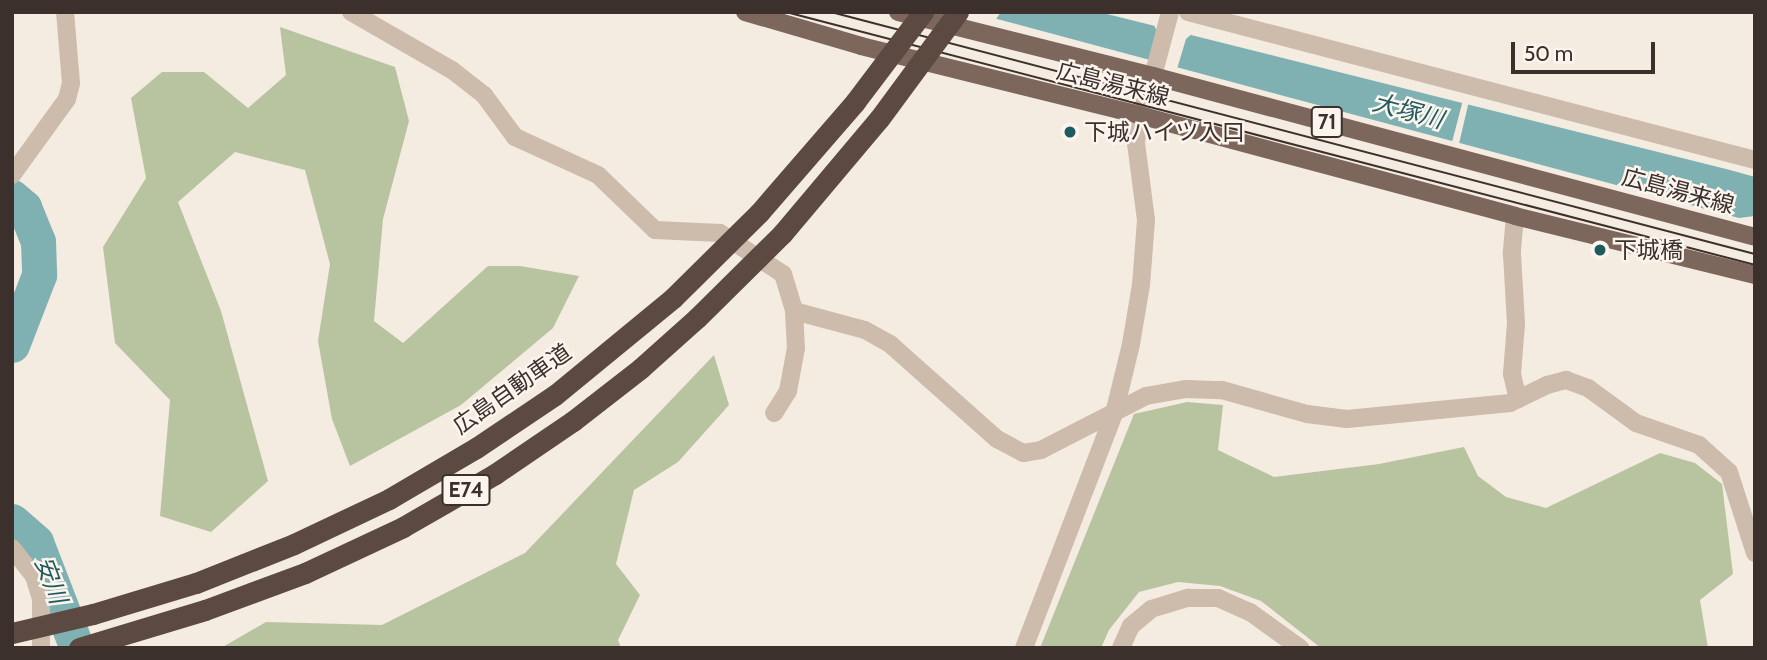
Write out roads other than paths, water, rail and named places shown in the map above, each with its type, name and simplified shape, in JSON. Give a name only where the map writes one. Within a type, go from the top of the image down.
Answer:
[{"type":"highway","name":"広島自動車道","points":[[12,634],[93,614],[196,583],[294,544],[389,499],[476,448],[555,395],[673,298],[759,213],[855,102],[923,12]]},
{"type":"highway","name":"E74","points":[[79,648],[205,610],[304,573],[403,527],[495,474],[582,414],[697,318],[782,234],[879,119],[958,12]]},
{"type":"main road","name":"広島湯来線","points":[[745,12],[861,46],[1139,115],[1515,216],[1755,275]]},
{"type":"main road","name":"広島湯来線","points":[[898,12],[1154,72],[1755,237]]},
{"type":"street","points":[[12,175],[67,99],[71,83],[65,12]]},
{"type":"street","points":[[351,12],[452,70],[484,95],[515,137],[598,175],[655,230],[720,233],[783,274],[794,311],[796,348],[788,391],[774,413]]},
{"type":"street","points":[[1188,12],[1755,160]]},
{"type":"street","points":[[1024,648],[1114,414],[1141,285],[1146,220],[1136,143],[1139,115],[1169,17]]},
{"type":"street","points":[[1515,216],[1512,254],[1516,324],[1513,374],[1518,399]]},
{"type":"street","points":[[794,311],[865,330],[890,344],[997,439],[1023,453],[1041,450],[1146,396],[1186,389],[1222,390],[1307,414],[1348,419],[1510,403],[1566,380],[1588,388],[1636,423],[1699,444],[1729,472],[1755,553]]},
{"type":"street","points":[[12,548],[34,576],[41,599],[41,648]]},
{"type":"street","points":[[1121,648],[1131,626],[1151,609],[1188,598],[1218,598],[1250,612],[1280,642],[1300,648]]},
{"type":"water","name":"大塚川","points":[[971,12],[1099,12],[1730,170],[1755,177],[1755,216],[1739,218]]},
{"type":"waterway","name":"安川","points":[[12,197],[24,207],[38,241],[39,275],[12,345]]},
{"type":"waterway","name":"安川","points":[[12,521],[36,542],[77,648]]},
{"type":"tram line","points":[[786,12],[1755,265]]},
{"type":"tram line","points":[[831,12],[1755,254]]},
{"type":"place","name":"下城ハイツ入口","points":[[1070,132]]},
{"type":"place","name":"下城橋","points":[[1600,250]]}]
